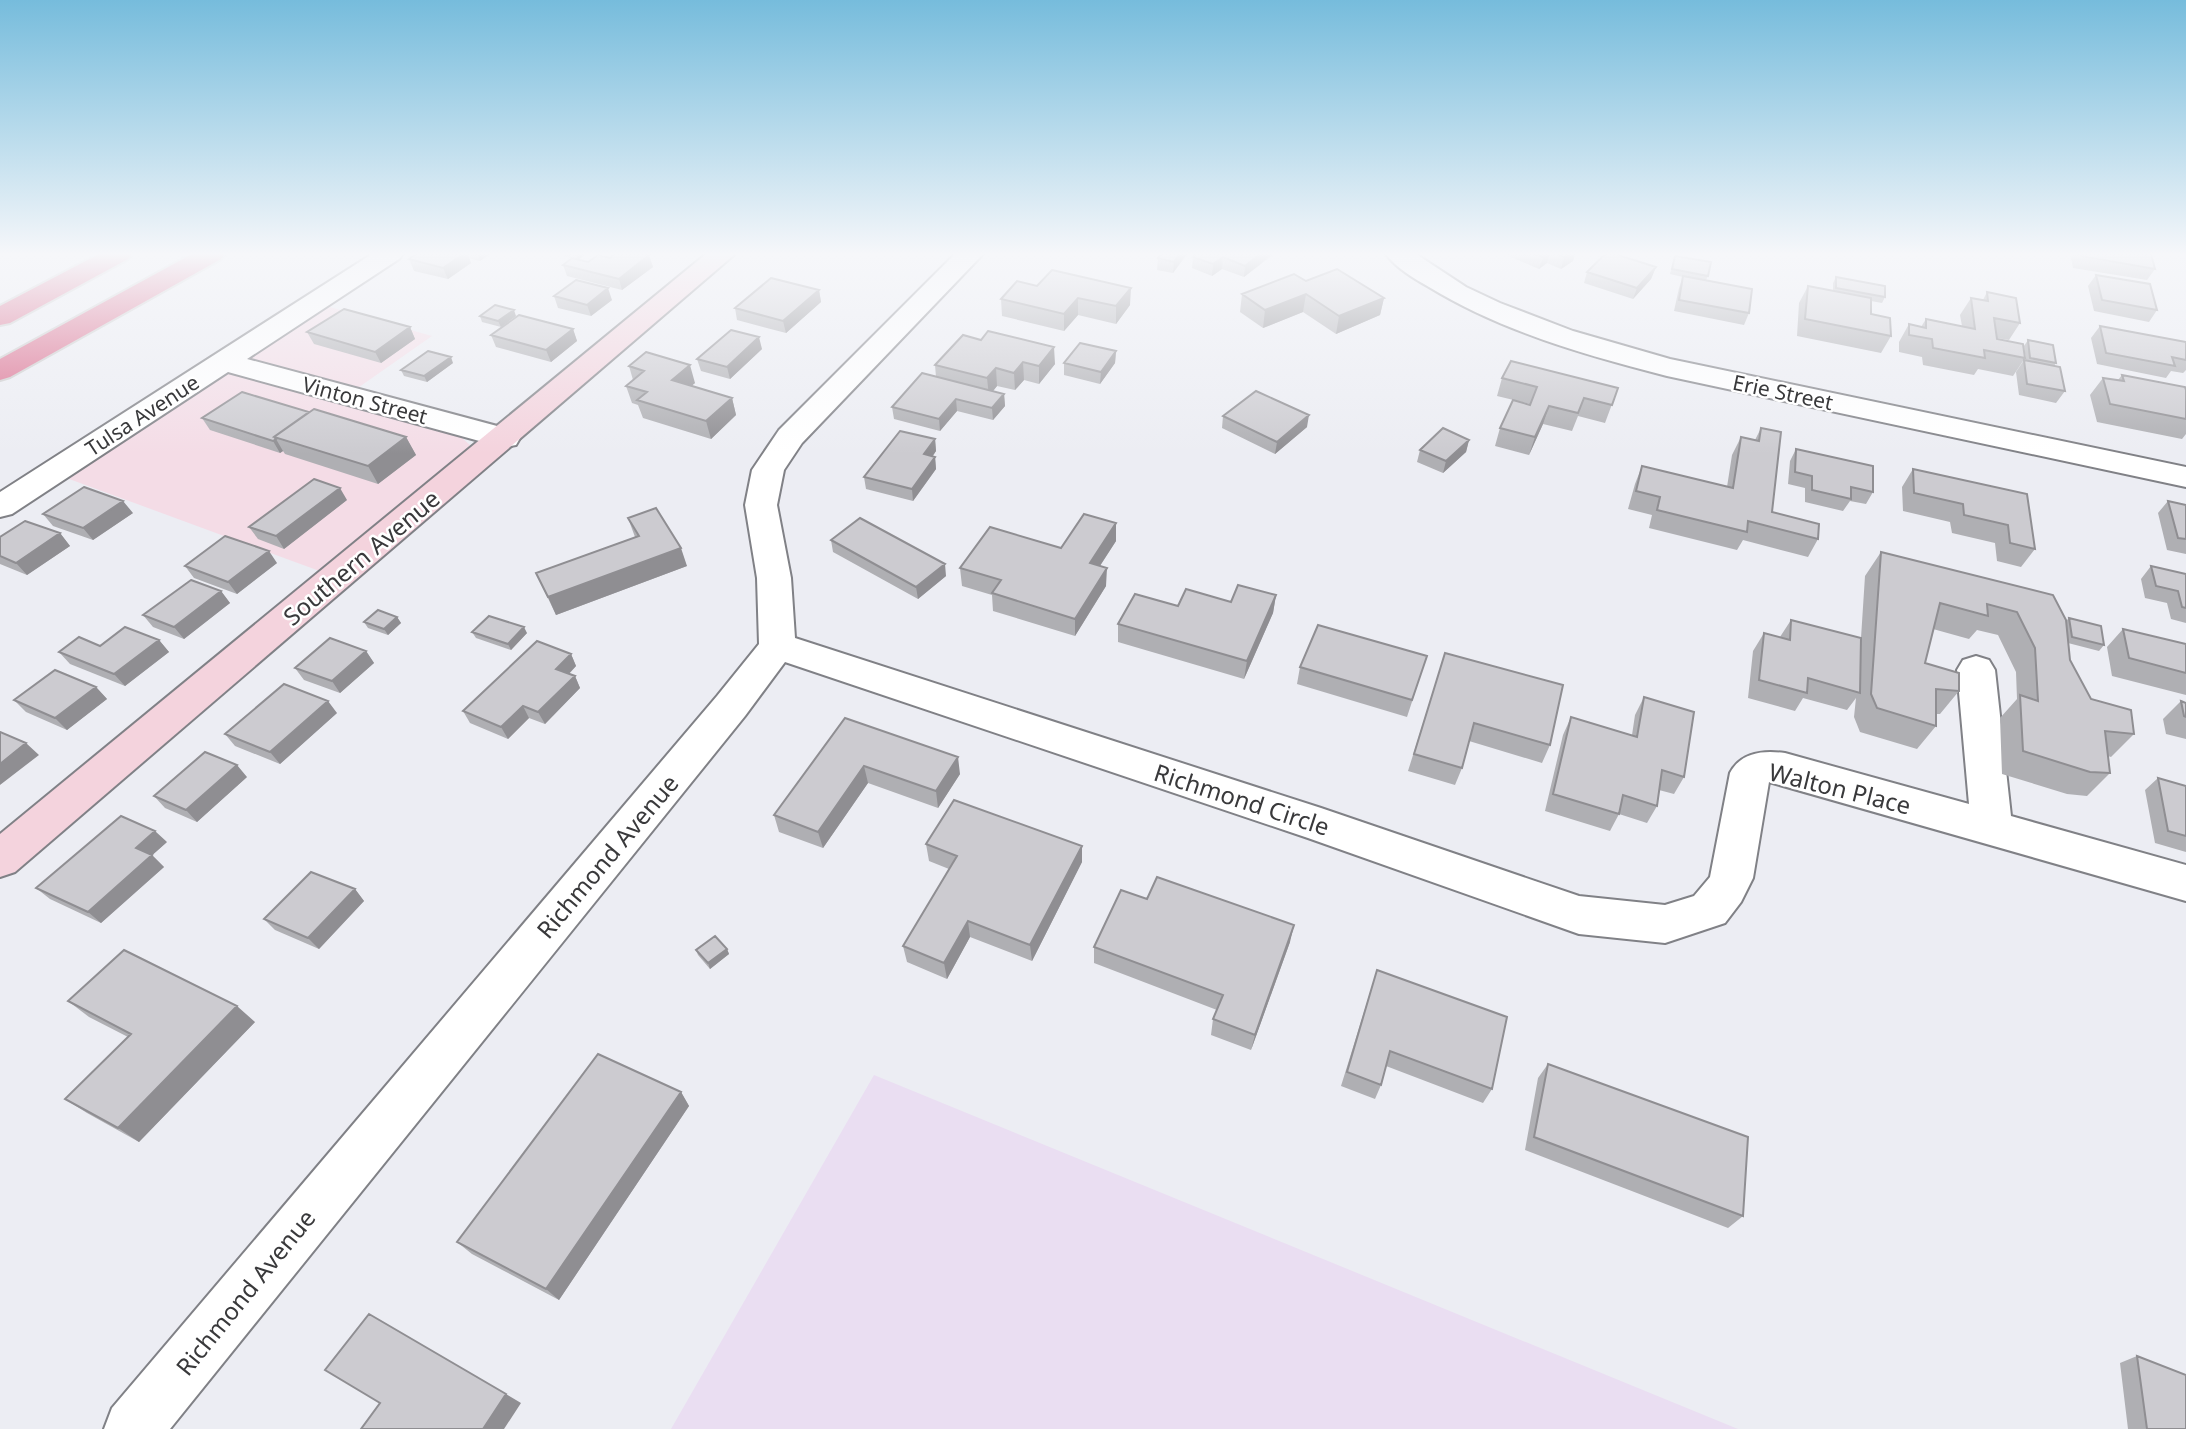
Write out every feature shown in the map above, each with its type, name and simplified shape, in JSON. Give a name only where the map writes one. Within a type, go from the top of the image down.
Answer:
[{"type":"highway","points":[[0,371],[91,321]]},
{"type":"street","name":"Tulsa Avenue","points":[[0,507],[288,321]]},
{"type":"street","name":"Southern Avenue","points":[[0,859],[643,321]]},
{"type":"street","points":[[777,646],[774,578],[761,505],[768,470],[790,438],[905,321]]},
{"type":"street","name":"Erie Street","points":[[1521,321],[1600,349],[1667,367],[2186,477]]},
{"type":"street","name":"Vinton Street","points":[[225,362],[505,438]]},
{"type":"street","name":"Richmond Circle","points":[[777,646],[1321,825],[1579,915],[1665,924],[1709,910]]},
{"type":"street","name":"Richmond Avenue","points":[[133,1429],[731,706],[777,646]]},
{"type":"street","points":[[1976,670],[1992,828]]},
{"type":"street","name":"Walton Place","points":[[1709,910],[1726,890],[1731,878],[1746,783],[1750,773],[1756,768],[1785,769],[2186,883]]},
{"type":"shaded area","points":[[294,321],[378,321],[432,336],[342,399],[461,437],[471,446],[470,450],[325,573],[61,476]]},
{"type":"shaded area","points":[[874,1075],[1738,1429],[671,1429]]},
{"type":"building","points":[[325,321],[387,321],[410,327],[375,352],[307,332]]},
{"type":"building","points":[[511,321],[541,321],[573,329],[546,350],[491,335]]},
{"type":"building","points":[[1814,321],[1890,321],[1891,336]]},
{"type":"building","points":[[1926,321],[1975,329],[1974,321],[1994,321],[1997,339],[2023,344],[2025,358],[1984,350],[1985,358],[1933,348],[1932,339],[1909,335],[1909,324],[1926,328]]},
{"type":"building","points":[[2100,326],[2186,342],[2186,360],[2172,357],[2175,366],[2106,353]]},
{"type":"building","points":[[731,330],[759,337],[727,367],[697,359]]},
{"type":"building","points":[[988,331],[1054,347],[1039,366],[1023,362],[1014,373],[996,368],[987,378],[935,365],[963,335],[981,340]]},
{"type":"building","points":[[2028,340],[2053,345],[2056,363],[2030,358]]},
{"type":"building","points":[[1080,343],[1116,351],[1101,372],[1064,363]]},
{"type":"building","points":[[428,351],[451,357],[424,376],[401,370]]},
{"type":"building","points":[[646,352],[690,365],[672,380],[732,398],[706,421],[637,400],[647,392],[626,386],[644,371],[629,366]]},
{"type":"building","points":[[2024,360],[2060,367],[2065,391],[2027,384]]},
{"type":"building","points":[[1511,361],[1618,388],[1612,405],[1584,398],[1578,413],[1549,406],[1535,437],[1500,428],[1513,400],[1530,405],[1537,387],[1502,378]]},
{"type":"building","points":[[922,373],[1004,394],[992,408],[956,399],[939,419],[892,407]]},
{"type":"building","points":[[2122,375],[2185,387],[2186,419],[2110,404],[2103,378],[2124,381]]},
{"type":"building","points":[[1256,391],[1309,415],[1277,442],[1223,416]]},
{"type":"building","points":[[242,392],[309,412],[274,437],[276,439],[273,441],[202,418]]},
{"type":"building","points":[[314,409],[406,437],[368,466],[274,437]]},
{"type":"building","points":[[1443,428],[1469,440],[1446,461],[1420,450]]},
{"type":"building","points":[[1761,428],[1781,432],[1772,512],[1819,524],[1818,539],[1748,521],[1747,532],[1657,510],[1660,497],[1636,491],[1642,466],[1733,488],[1741,437],[1759,441]]},
{"type":"building","points":[[900,431],[935,439],[924,454],[935,457],[912,489],[864,477]]},
{"type":"building","points":[[1796,449],[1873,466],[1873,492],[1851,487],[1851,499],[1812,490],[1812,476],[1795,472]]},
{"type":"building","points":[[1913,469],[2027,494],[2035,549],[2010,543],[2008,525],[1964,515],[1963,504],[1914,493]]},
{"type":"building","points":[[314,479],[340,488],[276,536],[249,527]]},
{"type":"building","points":[[84,487],[123,501],[83,528],[43,514]]},
{"type":"building","points":[[2168,501],[2186,505],[2186,539],[2178,538]]},
{"type":"building","points":[[656,508],[681,548],[548,597],[536,573],[639,536],[628,518]]},
{"type":"building","points":[[1084,514],[1116,523],[1090,563],[1107,568],[1075,619],[992,593],[1001,580],[960,568],[990,527],[1061,548]]},
{"type":"building","points":[[860,518],[945,564],[916,587],[831,540]]},
{"type":"building","points":[[25,521],[60,533],[16,563],[0,556],[0,537]]},
{"type":"building","points":[[225,536],[269,551],[228,582],[185,566]]},
{"type":"building","points":[[1881,552],[2053,595],[2066,620],[2070,660],[2091,699],[2131,710],[2134,734],[2105,731],[2110,773],[2090,772],[2023,751],[2020,695],[2038,701],[2035,648],[2017,612],[1987,604],[1988,616],[1940,603],[1925,663],[1959,673],[1959,691],[1936,689],[1936,726],[1877,708],[1871,694]]},
{"type":"building","points":[[2151,566],[2186,574],[2186,608],[2182,607],[2178,591],[2156,586]]},
{"type":"building","points":[[191,580],[221,591],[174,627],[143,615]]},
{"type":"building","points":[[1238,585],[1276,595],[1247,661],[1118,624],[1135,594],[1178,606],[1186,589],[1231,602]]},
{"type":"building","points":[[378,610],[397,617],[384,629],[364,622]]},
{"type":"building","points":[[489,616],[524,627],[508,644],[472,632]]},
{"type":"building","points":[[2069,618],[2101,626],[2104,645],[2072,637]]},
{"type":"building","points":[[1791,620],[1861,638],[1860,693],[1808,678],[1807,693],[1759,680],[1764,633],[1790,640]]},
{"type":"building","points":[[1318,625],[1427,656],[1412,700],[1300,667]]},
{"type":"building","points":[[125,627],[159,640],[114,674],[59,652],[79,637],[100,646]]},
{"type":"building","points":[[2123,629],[2186,644],[2186,673],[2129,658]]},
{"type":"building","points":[[330,638],[366,651],[332,681],[295,668]]},
{"type":"building","points":[[537,641],[571,654],[556,669],[575,676],[538,712],[523,706],[501,727],[463,711]]},
{"type":"building","points":[[1445,653],[1563,685],[1550,745],[1474,723],[1462,768],[1414,754]]},
{"type":"building","points":[[55,670],[96,687],[55,718],[14,700]]},
{"type":"building","points":[[284,684],[328,701],[270,752],[225,734]]},
{"type":"building","points":[[1644,697],[1694,712],[1684,777],[1662,770],[1657,806],[1623,795],[1619,814],[1553,794],[1571,717],[1637,737]]},
{"type":"building","points":[[2181,701],[2186,703],[2186,717],[2184,716]]},
{"type":"building","points":[[845,718],[958,757],[936,791],[864,766],[818,832],[774,815]]},
{"type":"building","points":[[0,732],[26,743],[0,764]]},
{"type":"building","points":[[205,752],[237,765],[186,810],[154,796]]},
{"type":"building","points":[[2158,778],[2186,786],[2186,836],[2168,831]]},
{"type":"building","points":[[954,800],[1082,846],[1030,945],[968,921],[944,963],[903,946],[957,856],[926,844]]},
{"type":"building","points":[[121,816],[155,831],[136,848],[152,855],[88,912],[36,888]]},
{"type":"building","points":[[311,872],[355,889],[308,938],[264,919]]},
{"type":"building","points":[[1157,877],[1294,925],[1255,1035],[1213,1019],[1223,995],[1094,947],[1121,890],[1147,899]]},
{"type":"building","points":[[715,936],[727,949],[708,963],[696,950]]},
{"type":"building","points":[[124,950],[237,1006],[118,1128],[65,1099],[131,1034],[68,1001]]},
{"type":"building","points":[[1377,970],[1507,1017],[1492,1089],[1390,1051],[1381,1085],[1347,1072]]},
{"type":"building","points":[[598,1054],[681,1092],[546,1289],[457,1242]]},
{"type":"building","points":[[1548,1064],[1748,1137],[1743,1216],[1534,1137]]},
{"type":"building","points":[[369,1314],[506,1394],[483,1429],[361,1429],[380,1403],[325,1370]]},
{"type":"building","points":[[2137,1356],[2186,1375],[2186,1429],[2147,1429]]}]
